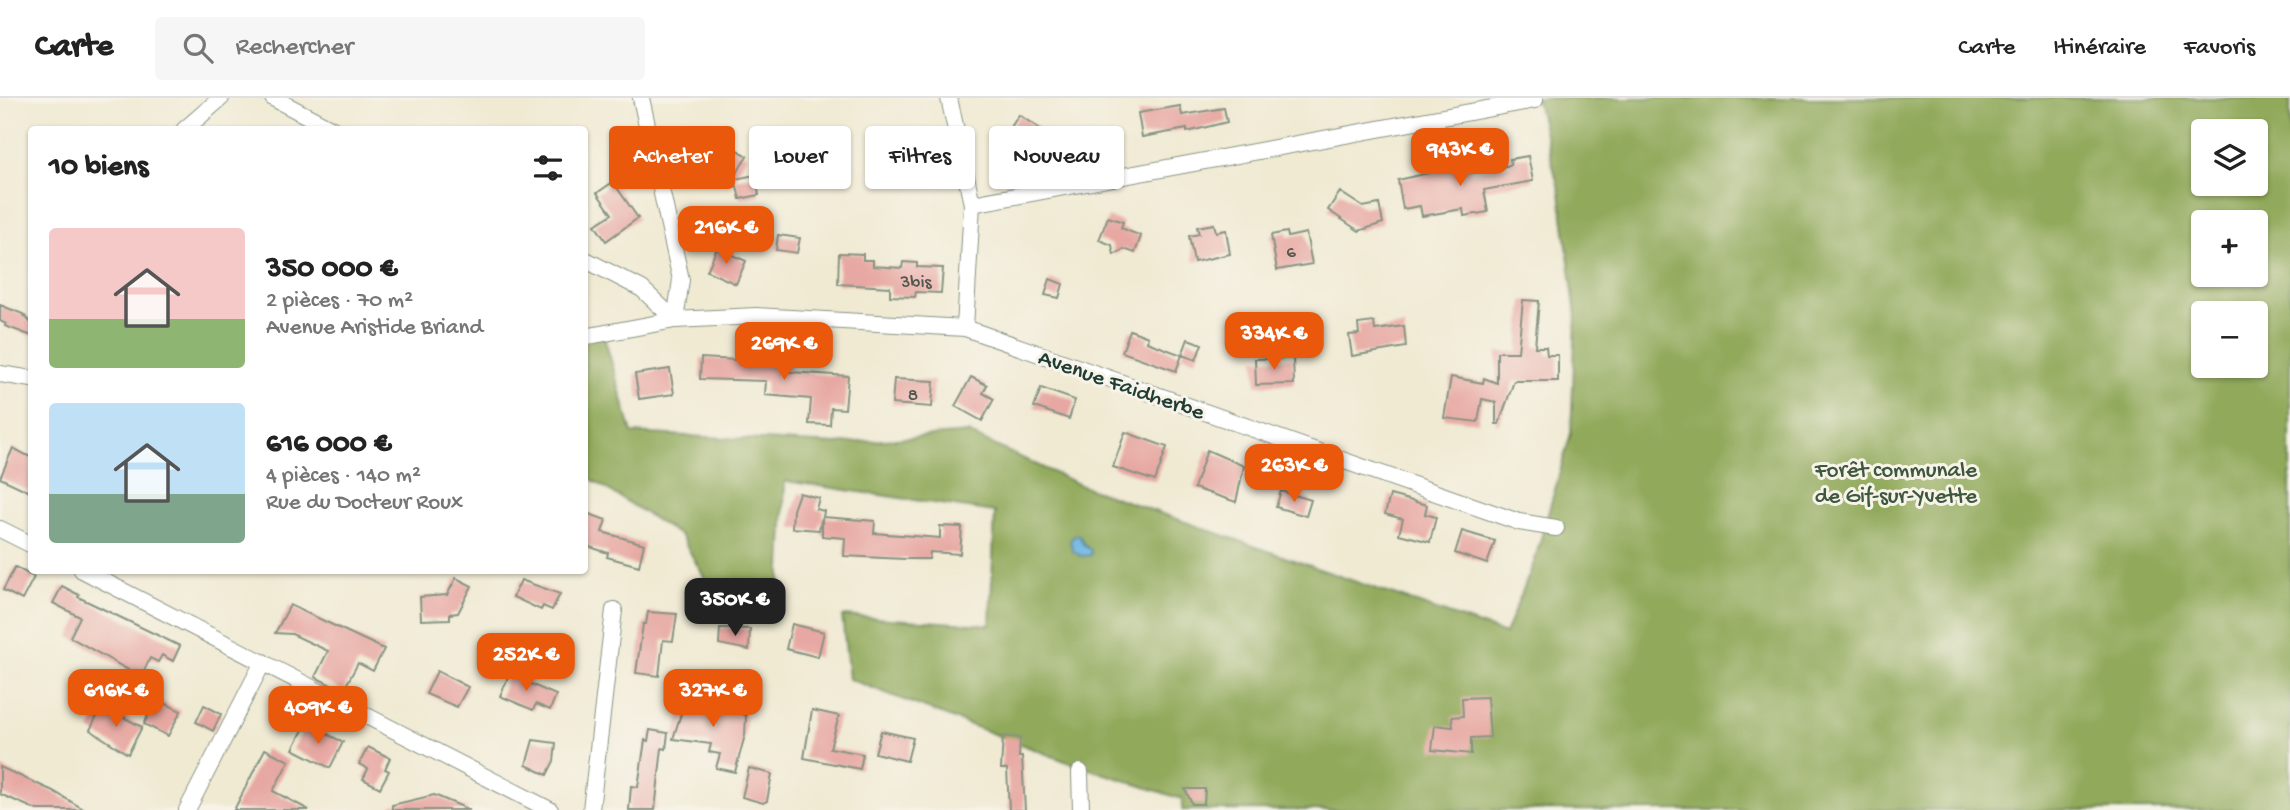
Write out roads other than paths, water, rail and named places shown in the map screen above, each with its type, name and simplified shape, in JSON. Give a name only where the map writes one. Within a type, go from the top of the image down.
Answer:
[{"type":"street","points":[[189,126],[221,98]]},
{"type":"street","points":[[273,98],[326,126]]},
{"type":"street","points":[[641,98],[681,280],[675,320]]},
{"type":"street","points":[[949,98],[971,204],[965,328]]},
{"type":"street","points":[[971,204],[1535,100]]},
{"type":"street","points":[[588,261],[642,289],[675,320]]},
{"type":"street","name":"Avenue Faidherbe","points":[[588,336],[675,320],[756,316],[965,328],[1519,522],[1556,528]]},
{"type":"street","points":[[0,374],[28,378]]},
{"type":"street","points":[[0,529],[28,543]]},
{"type":"street","points":[[90,574],[550,810]]},
{"type":"street","points":[[591,810],[614,610]]},
{"type":"street","points":[[187,810],[263,662]]},
{"type":"street","points":[[1080,772],[1081,810]]},
{"type":"water","points":[[1079,535],[1084,545],[1091,550],[1091,555],[1081,556],[1073,551],[1070,541]]},
{"type":"park label","name":"Forêt communale de Gif-sur-Yvette","points":[[1896,481]]}]
